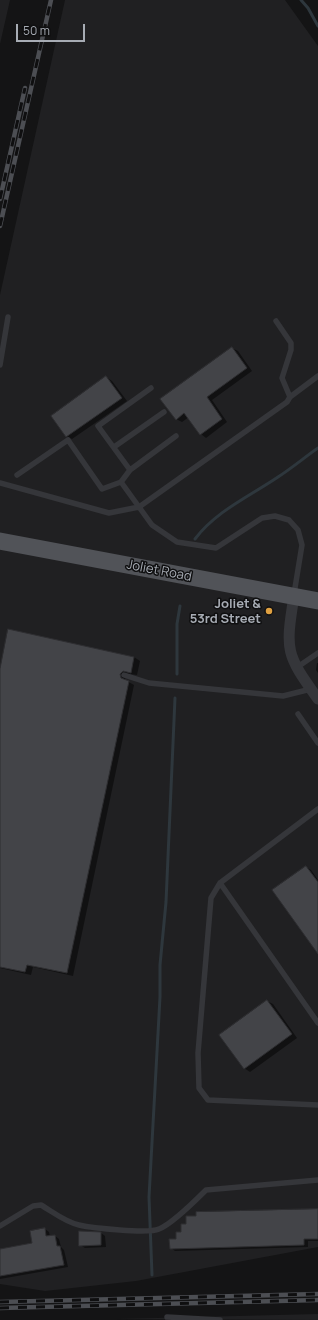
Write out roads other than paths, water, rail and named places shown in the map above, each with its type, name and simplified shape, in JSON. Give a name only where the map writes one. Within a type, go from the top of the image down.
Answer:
[{"type":"main road","name":"Joliet Road","points":[[0,541],[318,601]]},
{"type":"street","points":[[294,596],[288,636],[291,659],[318,699]]},
{"type":"lane","points":[[0,365],[8,317]]},
{"type":"lane","points":[[276,321],[292,343],[282,378],[290,397]]},
{"type":"lane","points":[[0,483],[109,513],[139,507],[287,402],[290,397],[318,376]]},
{"type":"lane","points":[[130,470],[98,426],[151,388]]},
{"type":"lane","points":[[114,448],[164,412]]},
{"type":"lane","points":[[17,475],[68,440],[102,489],[121,482],[130,470],[176,436]]},
{"type":"lane","points":[[121,482],[152,525],[177,542],[216,548],[262,518],[275,516],[289,520],[298,530],[302,545],[294,596]]},
{"type":"lane","points":[[296,668],[318,653]]},
{"type":"lane","points":[[124,675],[149,683],[283,696],[311,689]]},
{"type":"lane","points":[[298,714],[318,743]]},
{"type":"lane","points":[[318,809],[220,883],[211,898],[198,1053],[199,1088],[208,1100],[318,1105]]},
{"type":"lane","points":[[220,883],[318,1023]]},
{"type":"lane","points":[[0,1226],[33,1206],[41,1205],[65,1220],[79,1225],[142,1232],[159,1230],[193,1203],[206,1190],[318,1180]]},
{"type":"lane","points":[[167,1317],[220,1320]]},
{"type":"waterway","points":[[301,0],[308,8],[318,26]]},
{"type":"waterway","points":[[195,539],[203,529],[223,512],[283,474],[318,448]]},
{"type":"waterway","points":[[177,674],[177,624],[180,606]]},
{"type":"waterway","points":[[152,1275],[149,1197],[160,997],[160,965],[166,902],[175,698]]},
{"type":"railway","points":[[0,226],[51,0]]},
{"type":"railway","points":[[0,199],[25,88]]},
{"type":"railway","points":[[0,1302],[318,1294]]},
{"type":"railway","points":[[0,1308],[318,1300]]},
{"type":"place","name":"Joliet & 53rd Street","points":[[269,611]]}]
